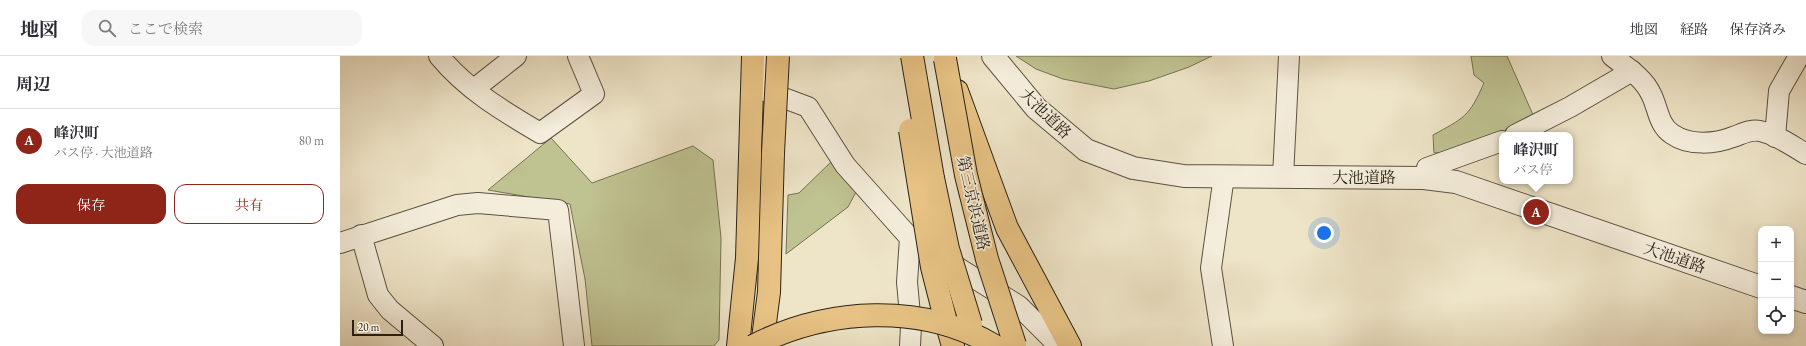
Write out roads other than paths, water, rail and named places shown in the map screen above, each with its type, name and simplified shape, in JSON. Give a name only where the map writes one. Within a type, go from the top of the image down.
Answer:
[{"type":"highway","points":[[738,346],[747,258],[753,56]]},
{"type":"highway","points":[[762,346],[769,292],[773,153],[778,56]]},
{"type":"highway","points":[[904,56],[909,119],[922,212],[932,267],[953,346]]},
{"type":"highway","points":[[912,56],[934,185],[948,249],[979,346]]},
{"type":"highway","points":[[945,57],[1007,228],[1070,346]]},
{"type":"highway","name":"第三京浜道路","points":[[945,57],[966,174],[986,259],[1009,346]]},
{"type":"highway","points":[[753,346],[772,336],[801,326],[833,319],[868,315],[897,316],[928,321],[956,328],[1009,346]]},
{"type":"street","points":[[439,56],[450,69],[488,102],[540,133],[594,94],[578,56]]},
{"type":"street","points":[[474,89],[516,56]]},
{"type":"street","points":[[771,56],[766,71],[765,91],[808,107],[845,164],[910,238],[1019,306],[1060,346]]},
{"type":"street","name":"大池道路","points":[[993,56],[1036,108],[1086,150],[1133,168],[1184,176],[1424,178],[1456,182],[1758,286]]},
{"type":"street","points":[[1283,177],[1289,56]]},
{"type":"street","points":[[1612,56],[1638,76],[1651,93],[1663,125],[1672,134],[1695,142],[1712,143],[1747,131],[1759,130],[1806,154]]},
{"type":"street","points":[[1775,137],[1779,91],[1799,56]]},
{"type":"street","points":[[1521,132],[1570,107],[1632,72]]},
{"type":"street","points":[[1424,178],[1427,168],[1499,143]]},
{"type":"street","points":[[1223,346],[1211,268],[1224,176]]},
{"type":"street","points":[[340,243],[456,205],[478,203],[558,210],[574,346]]},
{"type":"street","points":[[361,235],[378,295],[390,310],[432,346]]},
{"type":"street","points":[[910,238],[907,282],[911,326],[910,346]]},
{"type":"street","points":[[1794,298],[1806,302]]},
{"type":"place","name":"峰沢町","points":[[1536,212]]}]
